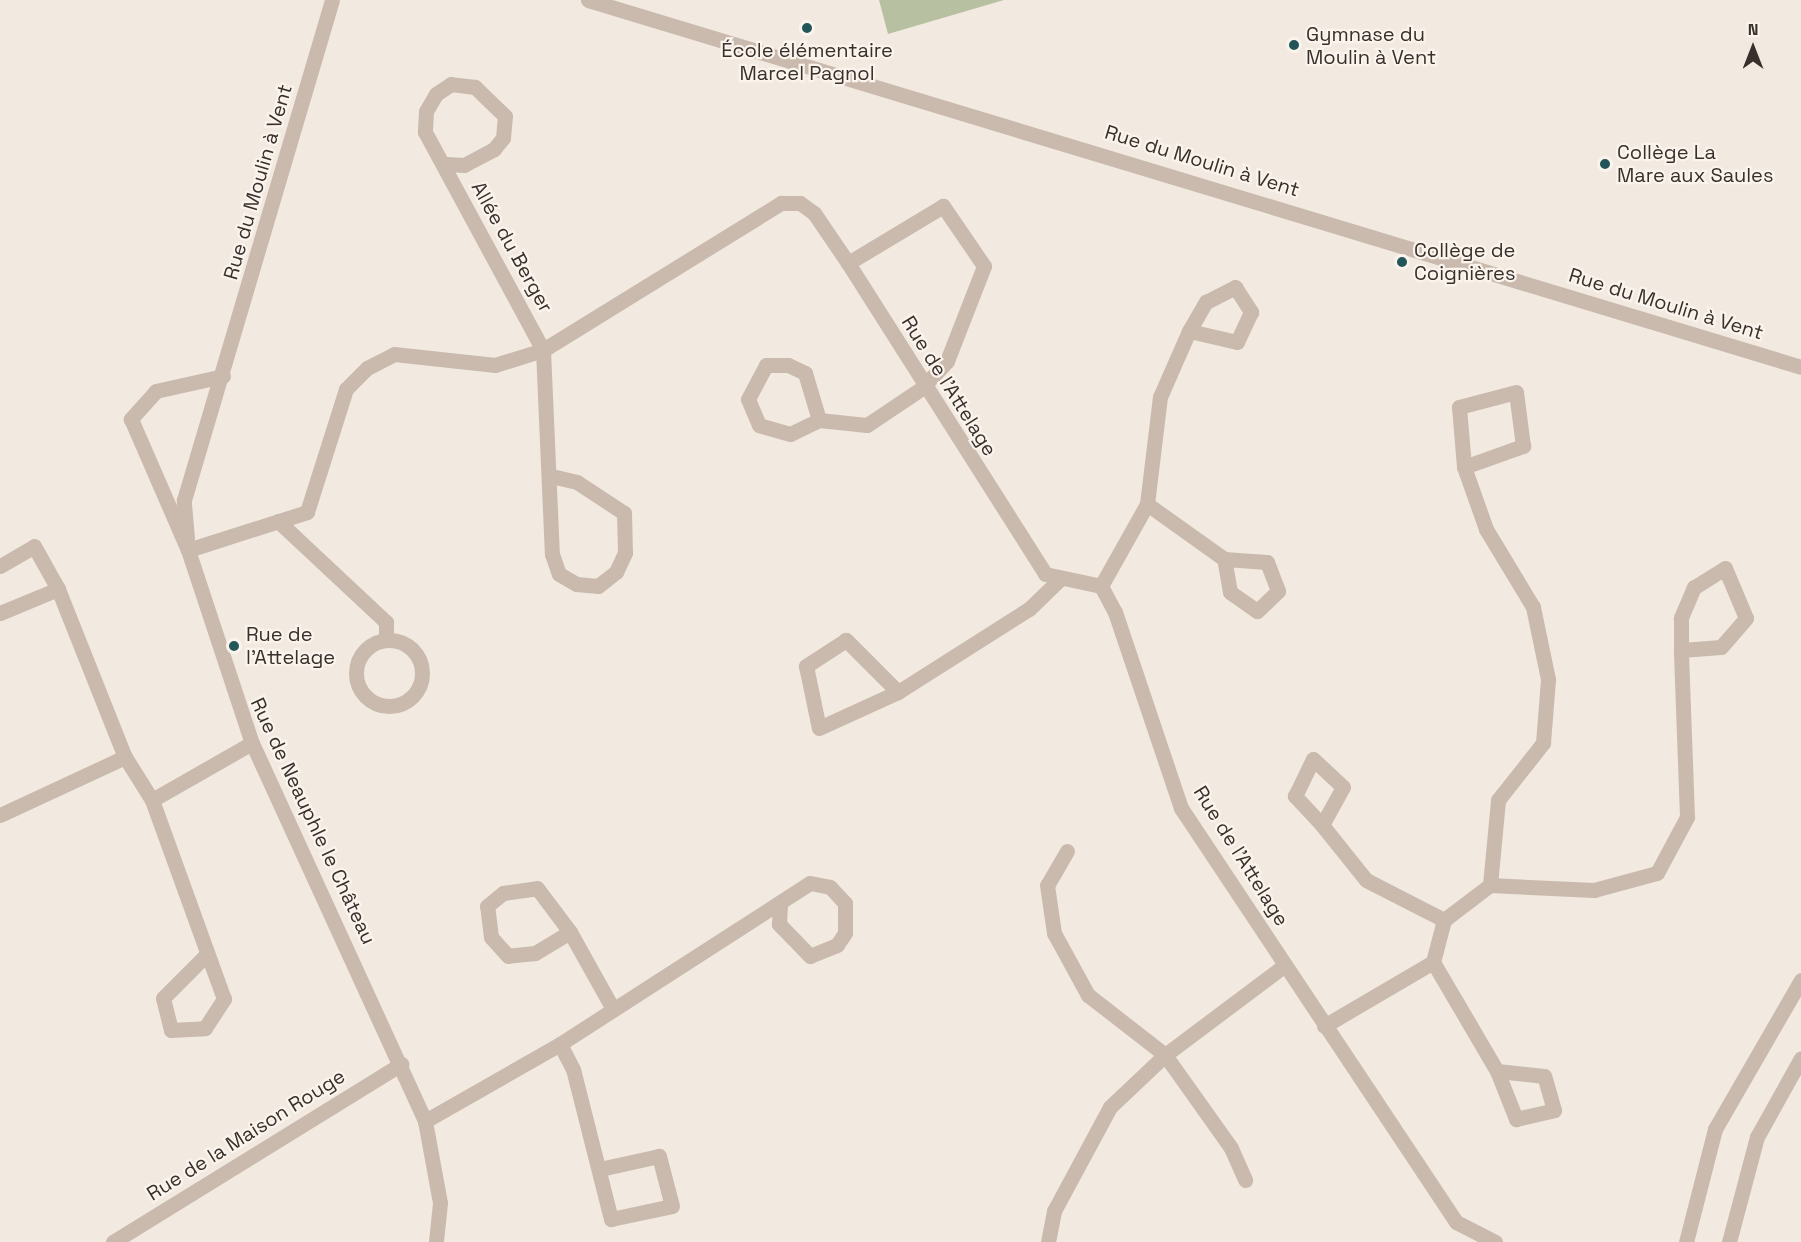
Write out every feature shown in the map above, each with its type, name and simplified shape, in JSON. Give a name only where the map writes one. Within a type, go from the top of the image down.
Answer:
[{"type":"street","name":"Rue du Moulin à Vent","points":[[188,550],[184,500],[223,376],[332,0]]},
{"type":"street","name":"Rue du Moulin à Vent","points":[[588,0],[1801,367]]},
{"type":"street","name":"Allée du Berger","points":[[446,164],[464,165],[494,150],[503,138],[505,116],[475,87],[451,84],[436,94],[426,111],[425,132],[433,154],[446,164],[454,188],[543,350]]},
{"type":"street","name":"Rue de l'Attelage","points":[[188,550],[307,512],[346,389],[367,368],[394,354],[495,365],[543,350],[781,203],[800,203],[814,213],[848,263],[922,388],[1045,573],[1060,579],[1101,586],[1115,612],[1181,808],[1468,1242]]},
{"type":"street","points":[[819,420],[805,373],[788,365],[766,365],[748,399],[759,425],[790,434],[819,420],[867,425],[922,388],[947,361],[984,266],[943,206],[848,263]]},
{"type":"street","points":[[1101,586],[1147,504],[1160,397],[1189,332]]},
{"type":"street","points":[[543,350],[551,476],[552,554],[559,574],[576,584],[598,586],[616,572],[624,553],[624,513],[577,482],[551,476]]},
{"type":"street","name":"Rue de Neauphle le Château","points":[[223,376],[156,391],[131,419],[188,550],[252,743],[425,1120],[440,1203],[436,1242]]},
{"type":"street","points":[[1464,467],[1523,446],[1516,392],[1459,407],[1464,467],[1486,529],[1533,607],[1548,679],[1543,743],[1498,800],[1490,885]]},
{"type":"street","points":[[1147,504],[1224,559]]},
{"type":"street","points":[[278,521],[386,622],[386,640]]},
{"type":"street","points":[[0,566],[34,546],[58,589],[125,757],[152,800],[224,999],[205,1028],[171,1030],[163,998],[207,954]]},
{"type":"street","points":[[1324,1026],[1433,962],[1444,920],[1490,885],[1594,890],[1657,873],[1688,817],[1681,650],[1681,618],[1694,587],[1725,568],[1746,618],[1721,647],[1681,650]]},
{"type":"street","points":[[897,692],[846,640],[806,666],[819,728],[897,692],[1029,609],[1060,579]]},
{"type":"street","points":[[0,613],[58,589]]},
{"type":"street","points":[[386,640],[407,646],[421,663],[415,694],[397,705],[375,704],[357,678],[360,658],[386,640]]},
{"type":"street","points":[[152,800],[252,743]]},
{"type":"street","points":[[0,815],[125,757]]},
{"type":"street","points":[[1322,825],[1366,880],[1444,920]]},
{"type":"street","points":[[1067,852],[1047,885],[1054,933],[1088,995],[1165,1055],[1231,1148],[1245,1180]]},
{"type":"street","points":[[425,1120],[560,1044],[612,1007],[732,929],[780,905],[810,883],[830,887],[845,903],[845,933],[837,945],[810,956],[779,924],[780,905]]},
{"type":"street","points":[[570,932],[535,953],[508,956],[491,937],[487,906],[503,893],[537,888],[570,932],[612,1007]]},
{"type":"street","points":[[1433,962],[1497,1071]]},
{"type":"street","points":[[1048,1242],[1054,1211],[1110,1107],[1165,1055],[1285,965]]},
{"type":"street","points":[[1686,1242],[1715,1129],[1801,980]]},
{"type":"street","points":[[560,1044],[573,1069],[611,1219],[672,1206],[659,1156],[600,1169]]},
{"type":"street","points":[[1729,1242],[1757,1137],[1801,1058]]},
{"type":"street","name":"Rue de la Maison Rouge","points":[[113,1242],[400,1064]]},
{"type":"street","name":"Rue de l'Attelage","points":[[1456,1222],[1495,1242]]},
{"type":"green space","points":[[879,0],[1004,0],[888,34]]},
{"type":"place","name":"École élémentaire Marcel Pagnol","points":[[807,28]]},
{"type":"place","name":"Gymnase du Moulin à Vent","points":[[1294,45]]},
{"type":"place","name":"Collège La Mare aux Saules","points":[[1605,164]]},
{"type":"place","name":"Collège de Coignières","points":[[1402,262]]},
{"type":"place","name":"Rue de l'Attelage","points":[[234,646]]}]
